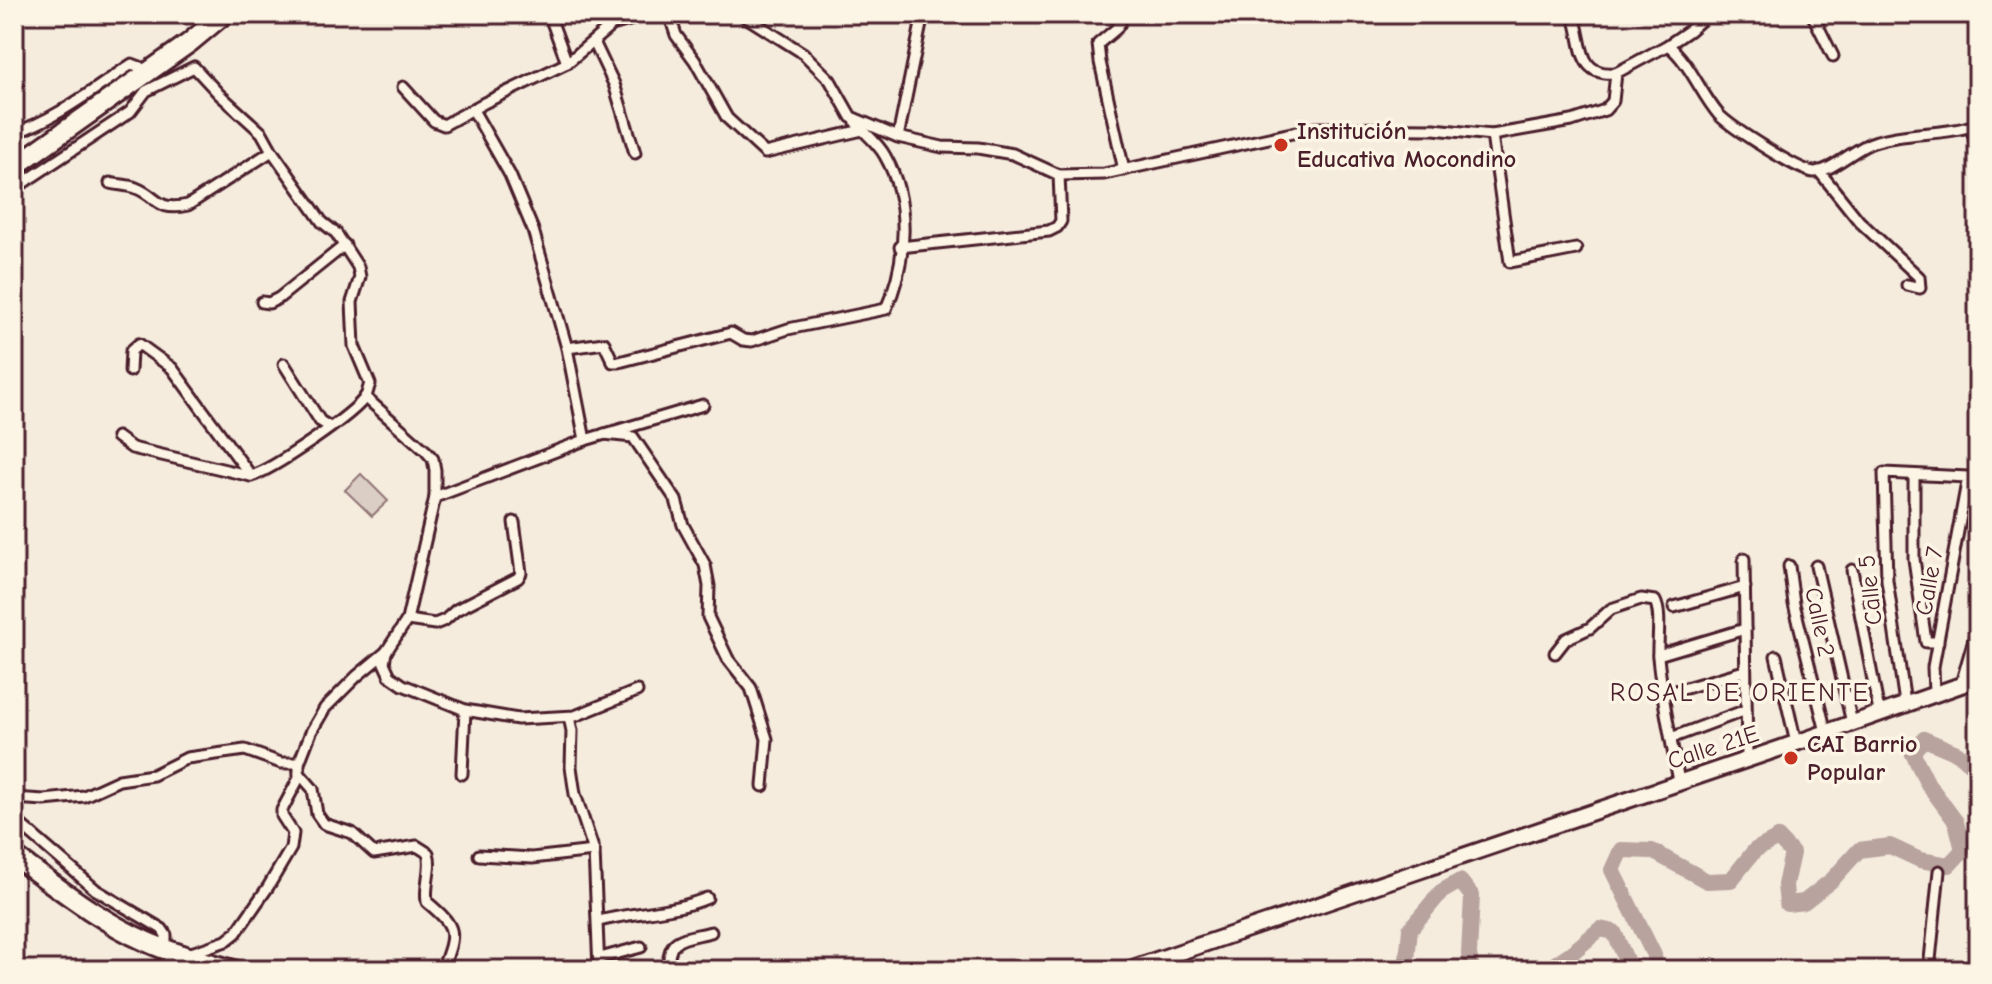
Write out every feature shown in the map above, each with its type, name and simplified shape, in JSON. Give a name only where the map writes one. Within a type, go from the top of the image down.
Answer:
[{"type":"highway","points":[[14,167],[144,83],[224,14]]},
{"type":"highway","points":[[14,856],[101,917],[174,958],[234,970]]},
{"type":"main road","name":"Calle 21E","points":[[1127,970],[1978,679]]},
{"type":"street","points":[[549,14],[567,63]]},
{"type":"street","points":[[403,87],[434,121],[444,125],[567,63],[612,25],[650,14]]},
{"type":"street","points":[[669,14],[676,35],[695,61],[727,118],[765,153],[862,130]]},
{"type":"street","points":[[567,348],[604,343],[613,362],[619,362],[731,333],[752,341],[788,329],[886,309],[896,281],[904,219],[901,194],[884,154],[851,117],[830,80],[803,53],[741,14]]},
{"type":"street","points":[[1117,14],[1120,23],[1098,44],[1124,170]]},
{"type":"street","points":[[1544,14],[1565,14]]},
{"type":"street","points":[[1573,14],[1591,69],[1601,75],[1616,73],[1668,45],[1708,14]]},
{"type":"street","points":[[1812,14],[1833,56]]},
{"type":"street","points":[[898,137],[921,24]]},
{"type":"street","points":[[594,42],[614,84],[635,153]]},
{"type":"street","points":[[1668,45],[1691,72],[1705,98],[1721,117],[1742,133],[1805,169],[1819,171],[1873,142],[1974,125],[1978,150]]},
{"type":"street","points":[[14,133],[56,113],[132,64],[140,67],[144,83],[130,112],[14,189]]},
{"type":"street","points":[[117,437],[132,448],[251,476],[265,472],[330,427],[365,397],[370,384],[354,346],[352,302],[360,277],[358,267],[345,245],[322,222],[262,133],[194,67],[144,83]]},
{"type":"street","points":[[851,117],[898,137],[942,147],[978,148],[1013,154],[1059,175],[1104,174],[1315,128],[1434,129],[1492,135],[1572,121],[1605,110],[1613,101],[1616,73]]},
{"type":"street","points":[[473,110],[522,199],[567,348],[585,440]]},
{"type":"street","points":[[1492,135],[1510,262],[1576,249]]},
{"type":"street","points":[[110,183],[139,189],[155,203],[177,207],[188,205],[272,151]]},
{"type":"street","points":[[1819,171],[1859,221],[1919,277],[1920,288],[1907,285]]},
{"type":"street","points":[[900,247],[1049,231],[1061,221],[1059,175]]},
{"type":"street","points":[[262,302],[269,303],[279,298],[345,245]]},
{"type":"street","points":[[130,371],[131,351],[139,344],[172,368],[251,476]]},
{"type":"street","points":[[284,364],[320,421],[330,427]]},
{"type":"street","points":[[149,970],[174,958],[226,941],[236,933],[291,848],[293,833],[282,816],[282,810],[311,732],[325,708],[386,652],[407,620],[435,497],[433,459],[365,397]]},
{"type":"street","points":[[435,497],[585,440],[703,405]]},
{"type":"street","points":[[604,434],[633,437],[676,500],[683,525],[705,565],[709,586],[708,617],[728,659],[751,688],[767,739],[763,786]]},
{"type":"street","name":"Calle 5","points":[[1905,703],[1887,580],[1884,473],[1914,475]]},
{"type":"street","points":[[1914,475],[1914,559],[1920,608],[1926,642],[1938,642]]},
{"type":"street","name":"Calle 7","points":[[1914,475],[1968,477],[1933,667],[1934,693]]},
{"type":"street","points":[[407,620],[435,624],[518,578],[521,573],[514,522]]},
{"type":"street","points":[[1744,559],[1747,758]]},
{"type":"street","name":"Calle 2","points":[[1789,566],[1794,604],[1826,732]]},
{"type":"street","points":[[1816,566],[1852,723]]},
{"type":"street","points":[[1852,570],[1879,712]]},
{"type":"street","points":[[1674,607],[1745,587]]},
{"type":"street","points":[[1555,653],[1566,639],[1590,628],[1611,609],[1647,598],[1655,601],[1659,611],[1658,655],[1662,695],[1679,781]]},
{"type":"street","points":[[1961,684],[1978,625]]},
{"type":"street","points":[[1658,655],[1745,629]]},
{"type":"street","points":[[386,652],[384,663],[390,676],[403,685],[465,710],[518,719],[569,717],[637,691]]},
{"type":"street","points":[[1776,656],[1796,743]]},
{"type":"street","points":[[1662,695],[1744,671]]},
{"type":"street","points":[[462,774],[465,710]]},
{"type":"street","points":[[1671,738],[1746,710]]},
{"type":"street","points":[[569,717],[575,794],[594,851],[599,970]]},
{"type":"street","points":[[14,798],[44,800],[84,796],[119,780],[153,775],[187,758],[245,750],[299,768],[313,789],[317,814],[324,824],[352,833],[374,853],[417,846],[428,853],[431,861],[426,878],[427,902],[448,919],[453,931],[442,970]]},
{"type":"street","points":[[14,819],[96,890],[162,929],[174,958]]},
{"type":"street","points":[[479,855],[532,858],[594,851]]},
{"type":"street","points":[[1929,970],[1939,871]]},
{"type":"street","points":[[599,921],[707,898]]},
{"type":"street","points":[[669,970],[667,955],[670,945],[711,932]]},
{"type":"street","points":[[600,958],[641,947]]},
{"type":"shaded area","points":[[361,474],[388,501],[372,516],[345,490]]},
{"type":"waterway","points":[[1656,970],[1654,955],[1612,870],[1621,850],[1652,851],[1707,881],[1731,880],[1755,850],[1778,838],[1792,853],[1785,885],[1787,904],[1804,902],[1832,880],[1859,850],[1890,846],[1920,860],[1949,865],[1963,850],[1956,822],[1928,784],[1912,752],[1924,739],[1957,753],[1978,771]]},
{"type":"waterway","points":[[1406,970],[1410,929],[1441,892],[1460,881],[1472,896],[1469,954],[1472,970]]},
{"type":"waterway","points":[[1546,970],[1600,929],[1614,932],[1627,962],[1636,970]]},
{"type":"place","name":"Institución Educativa Mocondino","points":[[1281,145]]},
{"type":"place","name":"CAI Barrio Popular","points":[[1791,758]]},
{"type":"district","name":"ROSAL DE ORIENTE","points":[[1740,693]]}]
